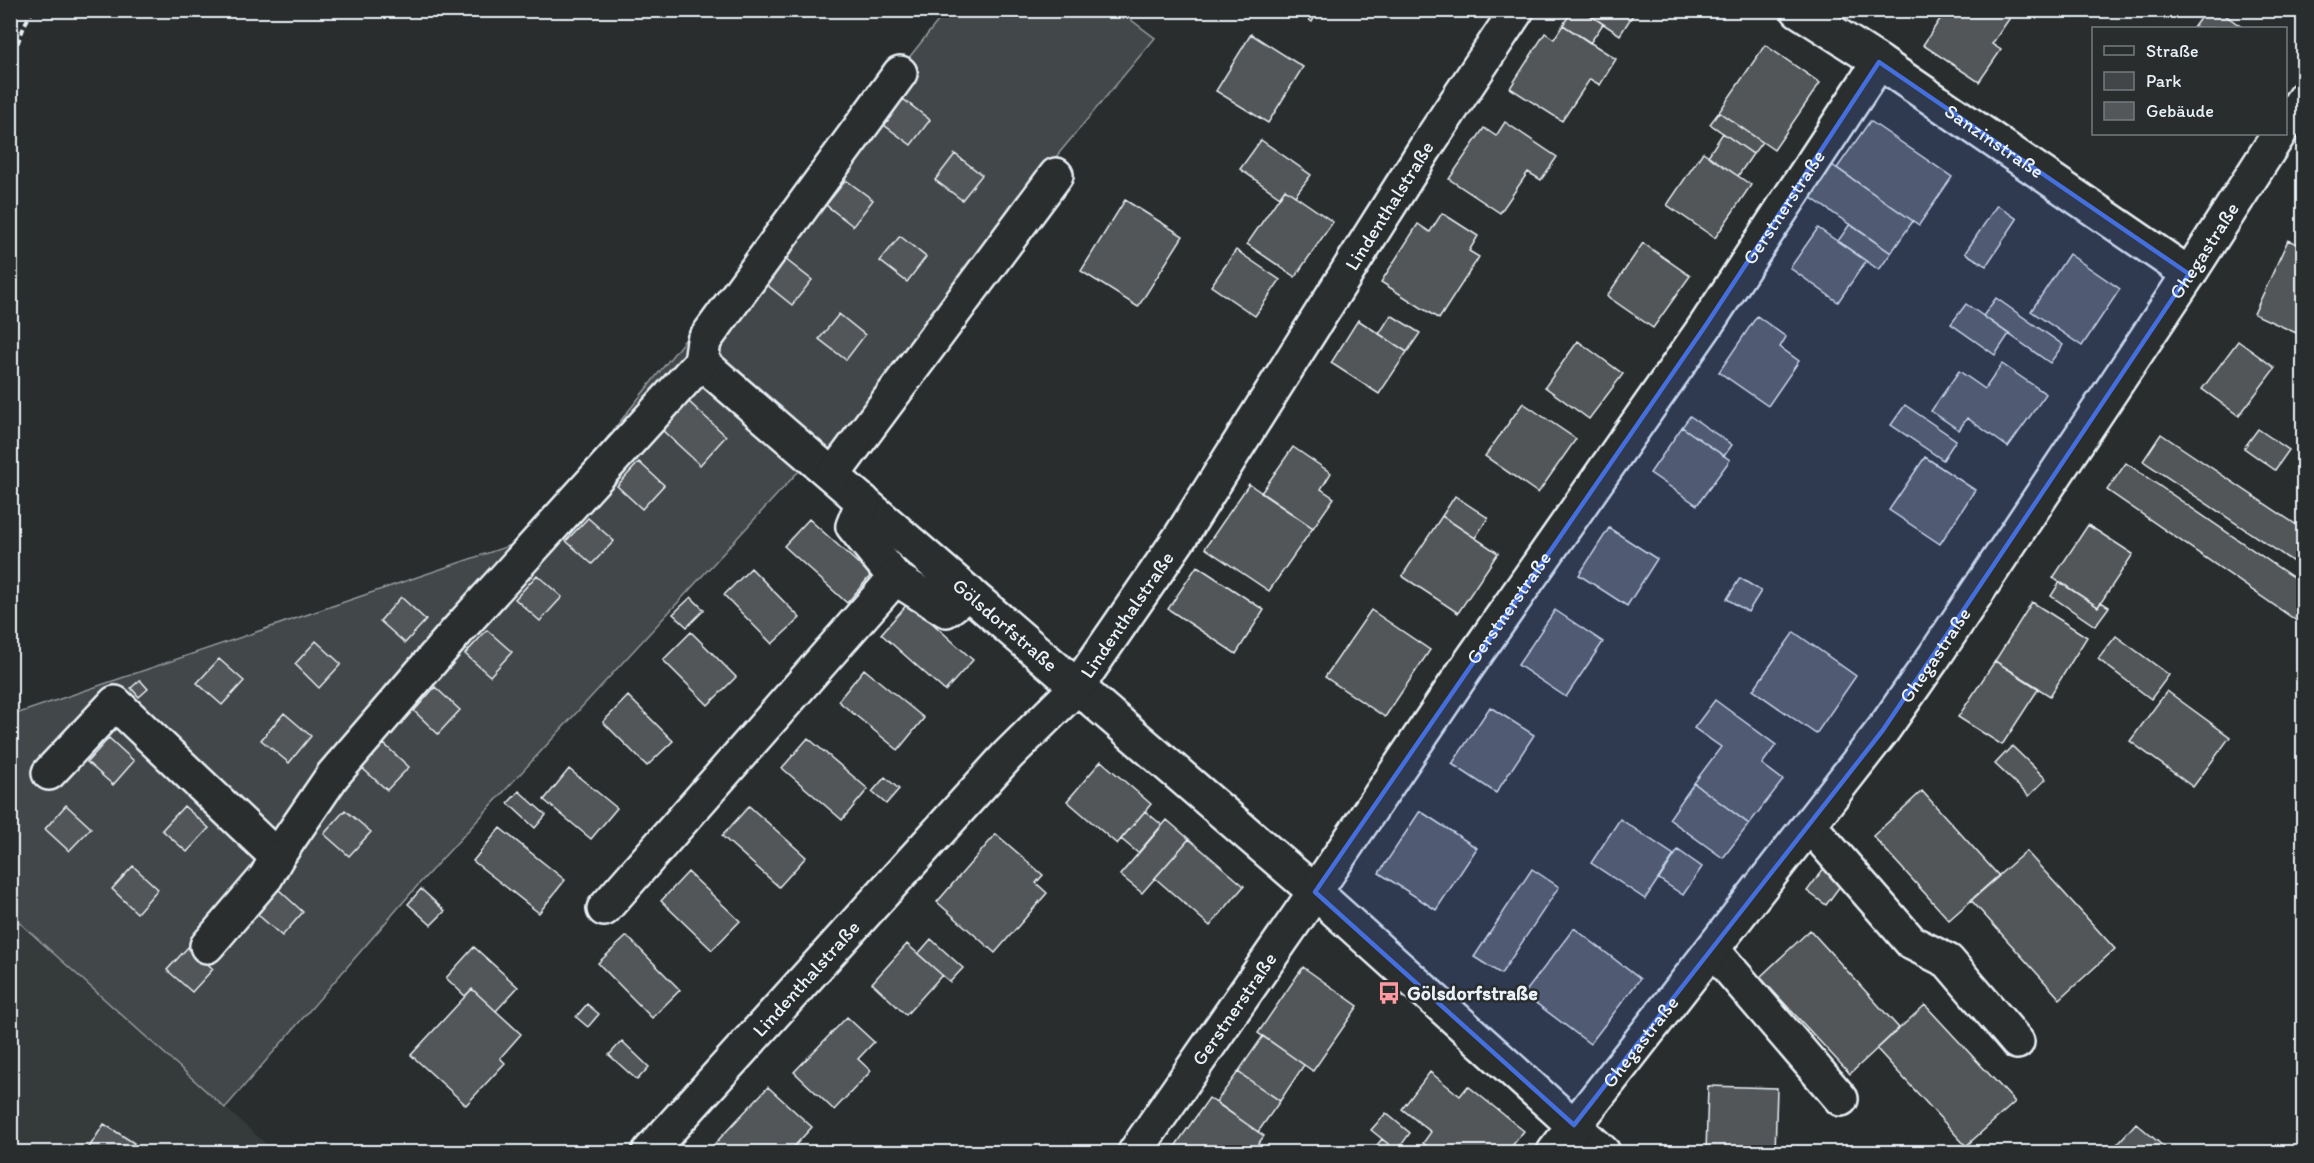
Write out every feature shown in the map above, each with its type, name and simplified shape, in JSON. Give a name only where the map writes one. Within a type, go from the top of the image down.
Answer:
[{"type":"street","name":"Lindenthalstraße","points":[[649,1152],[1008,756],[1077,687],[1181,536],[1426,147],[1517,10]]},
{"type":"street","name":"Sanzinstraße","points":[[1798,10],[1879,62],[2189,274]]},
{"type":"street","name":"Gerstnerstraße","points":[[1135,1152],[1467,667],[1706,326],[1879,62]]},
{"type":"street","points":[[207,946],[266,877],[333,775],[458,630],[701,362],[704,340],[900,73]]},
{"type":"street","points":[[2287,123],[2304,98]]},
{"type":"street","name":"Ghegastraße","points":[[1554,1152],[1883,730],[2189,274],[2278,135]]},
{"type":"street","points":[[833,475],[1056,175]]},
{"type":"street","name":"Gölsdorfstraße","points":[[701,362],[1315,892],[1603,1152]]},
{"type":"street","points":[[862,501],[853,526],[895,578],[946,610],[969,593]]},
{"type":"street","points":[[604,909],[895,578]]},
{"type":"street","points":[[49,773],[115,703],[277,857]]},
{"type":"street","points":[[1810,826],[1912,943],[1948,961],[2016,1042]]},
{"type":"street","points":[[1713,950],[1841,1099]]},
{"type":"path","points":[[10,63],[33,10]]},
{"type":"highlighted area","points":[[1879,62],[2189,274],[1883,730],[1574,1125],[1315,892],[1706,325]]},
{"type":"shaded area","points":[[10,915],[44,946],[275,1152],[11,1152]]},
{"type":"green space","points":[[946,11],[1119,11],[1155,38],[1040,176],[848,434],[796,474],[418,885],[225,1108],[11,915],[10,716],[526,540]]},
{"type":"building","points":[[1295,10],[1319,10],[1312,22]]},
{"type":"building","points":[[1572,10],[1582,10],[1603,24],[1590,43],[1563,25]]},
{"type":"building","points":[[1582,10],[1636,10],[1620,35]]},
{"type":"building","points":[[1946,10],[2019,10],[2013,13],[1992,44],[2001,50],[1979,82],[1923,45]]},
{"type":"building","points":[[2206,10],[2218,10],[2242,27],[2194,27]]},
{"type":"building","points":[[1563,25],[1616,59],[1600,85],[1590,79],[1562,121],[1510,88],[1545,33],[1554,39]]},
{"type":"building","points":[[1251,34],[1303,67],[1268,123],[1216,91]]},
{"type":"building","points":[[1765,45],[1820,83],[1774,150],[1719,112]]},
{"type":"building","points":[[903,99],[930,120],[911,145],[884,125]]},
{"type":"building","points":[[1719,112],[1762,142],[1753,154],[1710,124]]},
{"type":"building","points":[[1870,121],[1952,177],[1919,225],[1837,168]]},
{"type":"building","points":[[1505,122],[1557,157],[1541,180],[1528,172],[1500,213],[1449,179],[1484,128],[1496,136]]},
{"type":"building","points":[[1723,133],[1753,154],[1738,176],[1708,156]]},
{"type":"building","points":[[1261,140],[1311,175],[1295,196],[1285,189],[1280,197],[1240,169]]},
{"type":"building","points":[[1703,152],[1751,185],[1715,238],[1667,205]]},
{"type":"building","points":[[955,154],[982,175],[962,200],[935,180]]},
{"type":"building","points":[[1832,165],[1913,221],[1891,253],[1810,197]]},
{"type":"building","points":[[846,180],[873,200],[853,226],[826,205]]},
{"type":"building","points":[[1285,189],[1333,222],[1295,277],[1247,244]]},
{"type":"building","points":[[1125,200],[1183,236],[1138,307],[1081,271]]},
{"type":"building","points":[[1997,205],[2017,219],[1986,266],[1965,253]]},
{"type":"building","points":[[1442,213],[1478,236],[1469,251],[1479,257],[1439,319],[1381,282],[1418,224],[1430,232]]},
{"type":"building","points":[[1850,224],[1891,253],[1879,270],[1838,241]]},
{"type":"building","points":[[1818,228],[1866,261],[1838,302],[1790,268]]},
{"type":"building","points":[[900,236],[926,257],[907,282],[880,261]]},
{"type":"building","points":[[2288,240],[2304,247],[2303,336],[2254,314]]},
{"type":"building","points":[[1643,243],[1690,276],[1653,328],[1607,296]]},
{"type":"building","points":[[1236,250],[1280,280],[1255,316],[1211,286]]},
{"type":"building","points":[[2069,254],[2120,289],[2082,346],[2031,311]]},
{"type":"building","points":[[785,259],[812,280],[792,305],[766,284]]},
{"type":"building","points":[[1996,298],[2063,345],[2050,363],[1983,316]]},
{"type":"building","points":[[1966,304],[2009,334],[1995,355],[1951,324]]},
{"type":"building","points":[[839,314],[865,335],[846,360],[819,339]]},
{"type":"building","points":[[1391,315],[1420,333],[1407,352],[1379,334]]},
{"type":"building","points":[[1757,316],[1786,337],[1780,347],[1799,361],[1768,406],[1719,372]]},
{"type":"building","points":[[1358,320],[1407,352],[1379,394],[1331,363]]},
{"type":"building","points":[[1578,341],[1623,374],[1589,419],[1545,387]]},
{"type":"building","points":[[2238,341],[2275,368],[2239,416],[2202,389]]},
{"type":"building","points":[[2002,364],[2046,394],[2008,447],[1967,418],[1959,430],[1931,411],[1959,371],[1985,389]]},
{"type":"building","points":[[688,401],[726,436],[700,465],[662,430]]},
{"type":"building","points":[[1523,403],[1576,439],[1538,493],[1485,456]]},
{"type":"building","points":[[1905,405],[1956,440],[1943,460],[1891,425]]},
{"type":"building","points":[[1690,416],[1732,445],[1724,456],[1682,427]]},
{"type":"building","points":[[1682,427],[1730,460],[1697,505],[1650,473]]},
{"type":"building","points":[[2258,429],[2289,450],[2275,470],[2244,448]]},
{"type":"building","points":[[2161,434],[2304,530],[2304,569],[2143,461]]},
{"type":"building","points":[[1293,447],[1331,473],[1321,489],[1334,498],[1313,528],[1261,493]]},
{"type":"building","points":[[1925,457],[1975,490],[1940,544],[1889,510]]},
{"type":"building","points":[[639,462],[664,485],[642,509],[617,486]]},
{"type":"building","points":[[2126,463],[2304,585],[2304,612],[2297,621],[2107,490]]},
{"type":"building","points":[[1249,484],[1313,528],[1269,591],[1205,548]]},
{"type":"building","points":[[1455,496],[1488,518],[1475,538],[1442,516]]},
{"type":"building","points":[[1442,516],[1498,553],[1458,613],[1402,576]]},
{"type":"building","points":[[588,518],[614,541],[592,564],[566,541]]},
{"type":"building","points":[[809,519],[871,575],[847,603],[784,546]]},
{"type":"building","points":[[2088,525],[2133,554],[2098,607],[2053,578]]},
{"type":"building","points":[[1609,528],[1657,559],[1627,606],[1579,575]]},
{"type":"building","points":[[1197,566],[1264,610],[1236,654],[1168,609]]},
{"type":"building","points":[[751,568],[800,618],[772,644],[724,595]]},
{"type":"building","points":[[537,575],[562,597],[540,621],[515,599]]},
{"type":"building","points":[[1740,578],[1761,591],[1748,612],[1727,599]]},
{"type":"building","points":[[2060,582],[2098,607],[2101,602],[2109,607],[2095,626],[2051,596]]},
{"type":"building","points":[[401,597],[426,620],[405,643],[380,621]]},
{"type":"building","points":[[691,597],[704,610],[687,627],[673,614]]},
{"type":"building","points":[[909,602],[973,660],[945,691],[881,634]]},
{"type":"building","points":[[2032,602],[2087,637],[2050,696],[1995,661]]},
{"type":"building","points":[[1371,610],[1430,650],[1385,717],[1325,677]]},
{"type":"building","points":[[1555,610],[1603,642],[1566,697],[1518,665]]},
{"type":"building","points":[[487,630],[512,652],[490,676],[465,654]]},
{"type":"building","points":[[691,632],[736,677],[708,705],[663,660]]},
{"type":"building","points":[[1794,632],[1856,676],[1816,734],[1753,690]]},
{"type":"building","points":[[2116,636],[2169,675],[2151,699],[2098,659]]},
{"type":"building","points":[[316,641],[341,664],[319,688],[295,664]]},
{"type":"building","points":[[219,659],[244,681],[222,705],[197,683]]},
{"type":"building","points":[[1995,661],[2039,688],[2002,745],[1958,717]]},
{"type":"building","points":[[864,669],[924,718],[898,750],[838,701]]},
{"type":"building","points":[[140,680],[148,689],[139,697],[131,688]]},
{"type":"building","points":[[435,687],[460,710],[438,734],[414,711]]},
{"type":"building","points":[[2167,691],[2230,737],[2193,787],[2130,741]]},
{"type":"building","points":[[628,696],[673,741],[647,766],[603,722]]},
{"type":"building","points":[[1715,700],[1776,745],[1762,764],[1783,780],[1749,824],[1694,783],[1721,747],[1694,728]]},
{"type":"building","points":[[1490,707],[1534,735],[1496,793],[1452,764]]},
{"type":"building","points":[[284,713],[311,736],[289,763],[261,740]]},
{"type":"building","points":[[109,738],[134,761],[113,785],[87,762]]},
{"type":"building","points":[[808,738],[868,789],[842,820],[782,768]]},
{"type":"building","points":[[384,744],[409,767],[387,790],[362,768]]},
{"type":"building","points":[[2012,746],[2046,779],[2029,796],[1995,764]]},
{"type":"building","points":[[10,755],[17,761],[10,768]]},
{"type":"building","points":[[1101,761],[1151,804],[1117,844],[1067,801]]},
{"type":"building","points":[[569,769],[617,808],[591,839],[544,800]]},
{"type":"building","points":[[885,777],[899,789],[886,804],[872,792]]},
{"type":"building","points":[[1694,783],[1749,824],[1723,858],[1669,819]]},
{"type":"building","points":[[519,791],[546,815],[535,828],[508,803]]},
{"type":"building","points":[[1922,791],[1999,876],[1949,920],[1873,836]]},
{"type":"building","points":[[66,805],[91,828],[69,851],[45,829]]},
{"type":"building","points":[[184,806],[209,828],[187,852],[162,830]]},
{"type":"building","points":[[749,806],[806,857],[779,887],[722,836]]},
{"type":"building","points":[[345,810],[371,832],[349,856],[324,834]]},
{"type":"building","points":[[1145,811],[1162,825],[1138,853],[1121,839]]},
{"type":"building","points":[[1420,811],[1477,848],[1436,910],[1379,873]]},
{"type":"building","points":[[1620,819],[1674,855],[1645,899],[1591,863]]},
{"type":"building","points":[[1167,820],[1189,839],[1142,893],[1120,875]]},
{"type":"building","points":[[500,828],[565,880],[539,913],[473,861]]},
{"type":"building","points":[[996,834],[1043,875],[1036,883],[1047,893],[995,953],[937,902]]},
{"type":"building","points":[[1189,839],[1244,886],[1210,926],[1155,878]]},
{"type":"building","points":[[1678,850],[1702,867],[1683,895],[1659,879]]},
{"type":"building","points":[[2026,851],[2115,949],[2060,999],[1971,900]]},
{"type":"building","points":[[1827,864],[1846,878],[1826,905],[1807,891]]},
{"type":"building","points":[[133,866],[158,889],[137,913],[112,889]]},
{"type":"building","points":[[1532,869],[1559,887],[1501,974],[1474,957]]},
{"type":"building","points":[[688,872],[740,921],[712,950],[661,901]]},
{"type":"building","points":[[278,889],[303,912],[282,936],[256,913]]},
{"type":"building","points":[[421,889],[445,911],[431,925],[408,904]]},
{"type":"building","points":[[1574,928],[1640,979],[1590,1044],[1524,994]]},
{"type":"building","points":[[1810,930],[1899,1028],[1850,1074],[1760,977]]},
{"type":"building","points":[[627,936],[680,990],[652,1018],[598,963]]},
{"type":"building","points":[[931,939],[963,968],[950,982],[918,954]]},
{"type":"building","points":[[907,944],[942,975],[906,1015],[872,983]]},
{"type":"building","points":[[189,946],[213,969],[192,992],[167,970]]},
{"type":"building","points":[[474,947],[518,987],[496,1011],[472,989],[465,996],[446,978]]},
{"type":"building","points":[[1303,967],[1358,1006],[1313,1071],[1258,1033]]},
{"type":"building","points":[[472,989],[521,1034],[500,1058],[505,1063],[466,1105],[411,1055]]},
{"type":"building","points":[[587,1004],[599,1014],[588,1027],[576,1017]]},
{"type":"building","points":[[1925,1005],[2015,1102],[1966,1146],[1877,1049]]},
{"type":"building","points":[[847,1017],[874,1042],[858,1059],[871,1071],[834,1110],[794,1072]]},
{"type":"building","points":[[1263,1036],[1304,1065],[1280,1101],[1238,1072]]},
{"type":"building","points":[[622,1041],[649,1067],[637,1080],[609,1055]]},
{"type":"building","points":[[1238,1072],[1280,1101],[1258,1132],[1216,1102]]},
{"type":"building","points":[[1430,1072],[1460,1096],[1468,1086],[1524,1131],[1507,1152],[1435,1152],[1423,1143],[1431,1132],[1402,1109]]},
{"type":"building","points":[[1708,1086],[1777,1088],[1775,1152],[1706,1152]]},
{"type":"building","points":[[768,1087],[812,1127],[789,1152],[707,1152]]},
{"type":"building","points":[[1209,1098],[1264,1136],[1252,1152],[1171,1152]]},
{"type":"building","points":[[1386,1113],[1410,1133],[1397,1151],[1371,1130]]},
{"type":"building","points":[[2136,1123],[2170,1152],[2110,1152]]},
{"type":"building","points":[[104,1124],[134,1143],[128,1152],[86,1152]]},
{"type":"building","points":[[1382,1139],[1397,1151],[1399,1152],[1371,1152]]},
{"type":"place","name":"Gölsdorfstraße","points":[[1389,993]]}]
